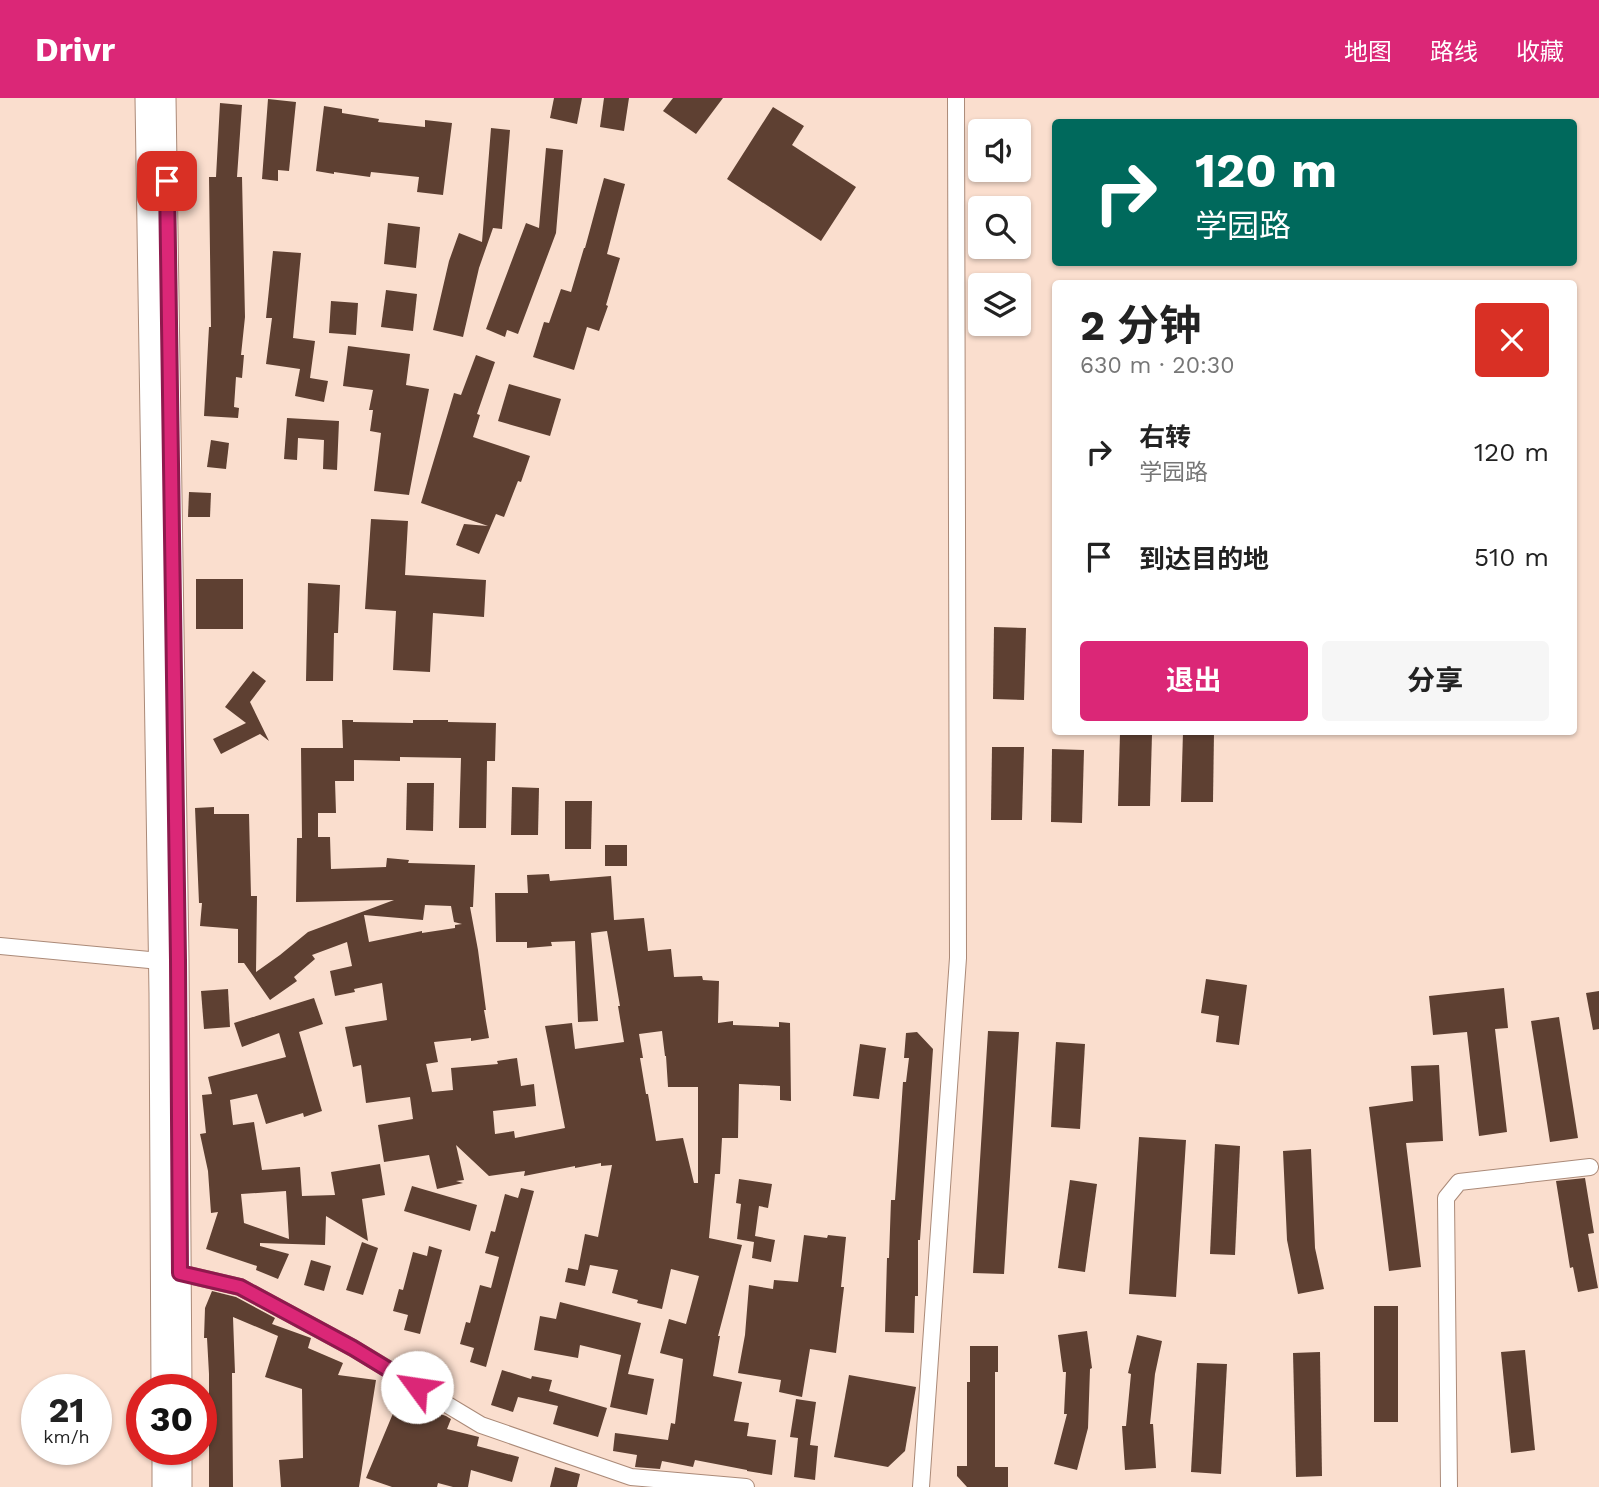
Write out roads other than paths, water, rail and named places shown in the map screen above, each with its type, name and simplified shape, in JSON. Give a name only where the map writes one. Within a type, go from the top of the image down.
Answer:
[{"type":"main road","points":[[146,98],[160,961],[162,1374]]},
{"type":"main road","points":[[165,98],[178,960],[181,1374]]},
{"type":"main road","points":[[163,1465],[163,1487]]},
{"type":"main road","points":[[181,1465],[181,1487]]},
{"type":"street","points":[[921,1487],[958,958],[956,98]]},
{"type":"street","points":[[0,946],[160,961]]},
{"type":"street","points":[[1449,1487],[1446,1198],[1459,1182],[1590,1167]]},
{"type":"street","points":[[180,1273],[240,1287],[353,1348],[481,1425],[631,1477],[746,1487]]}]
